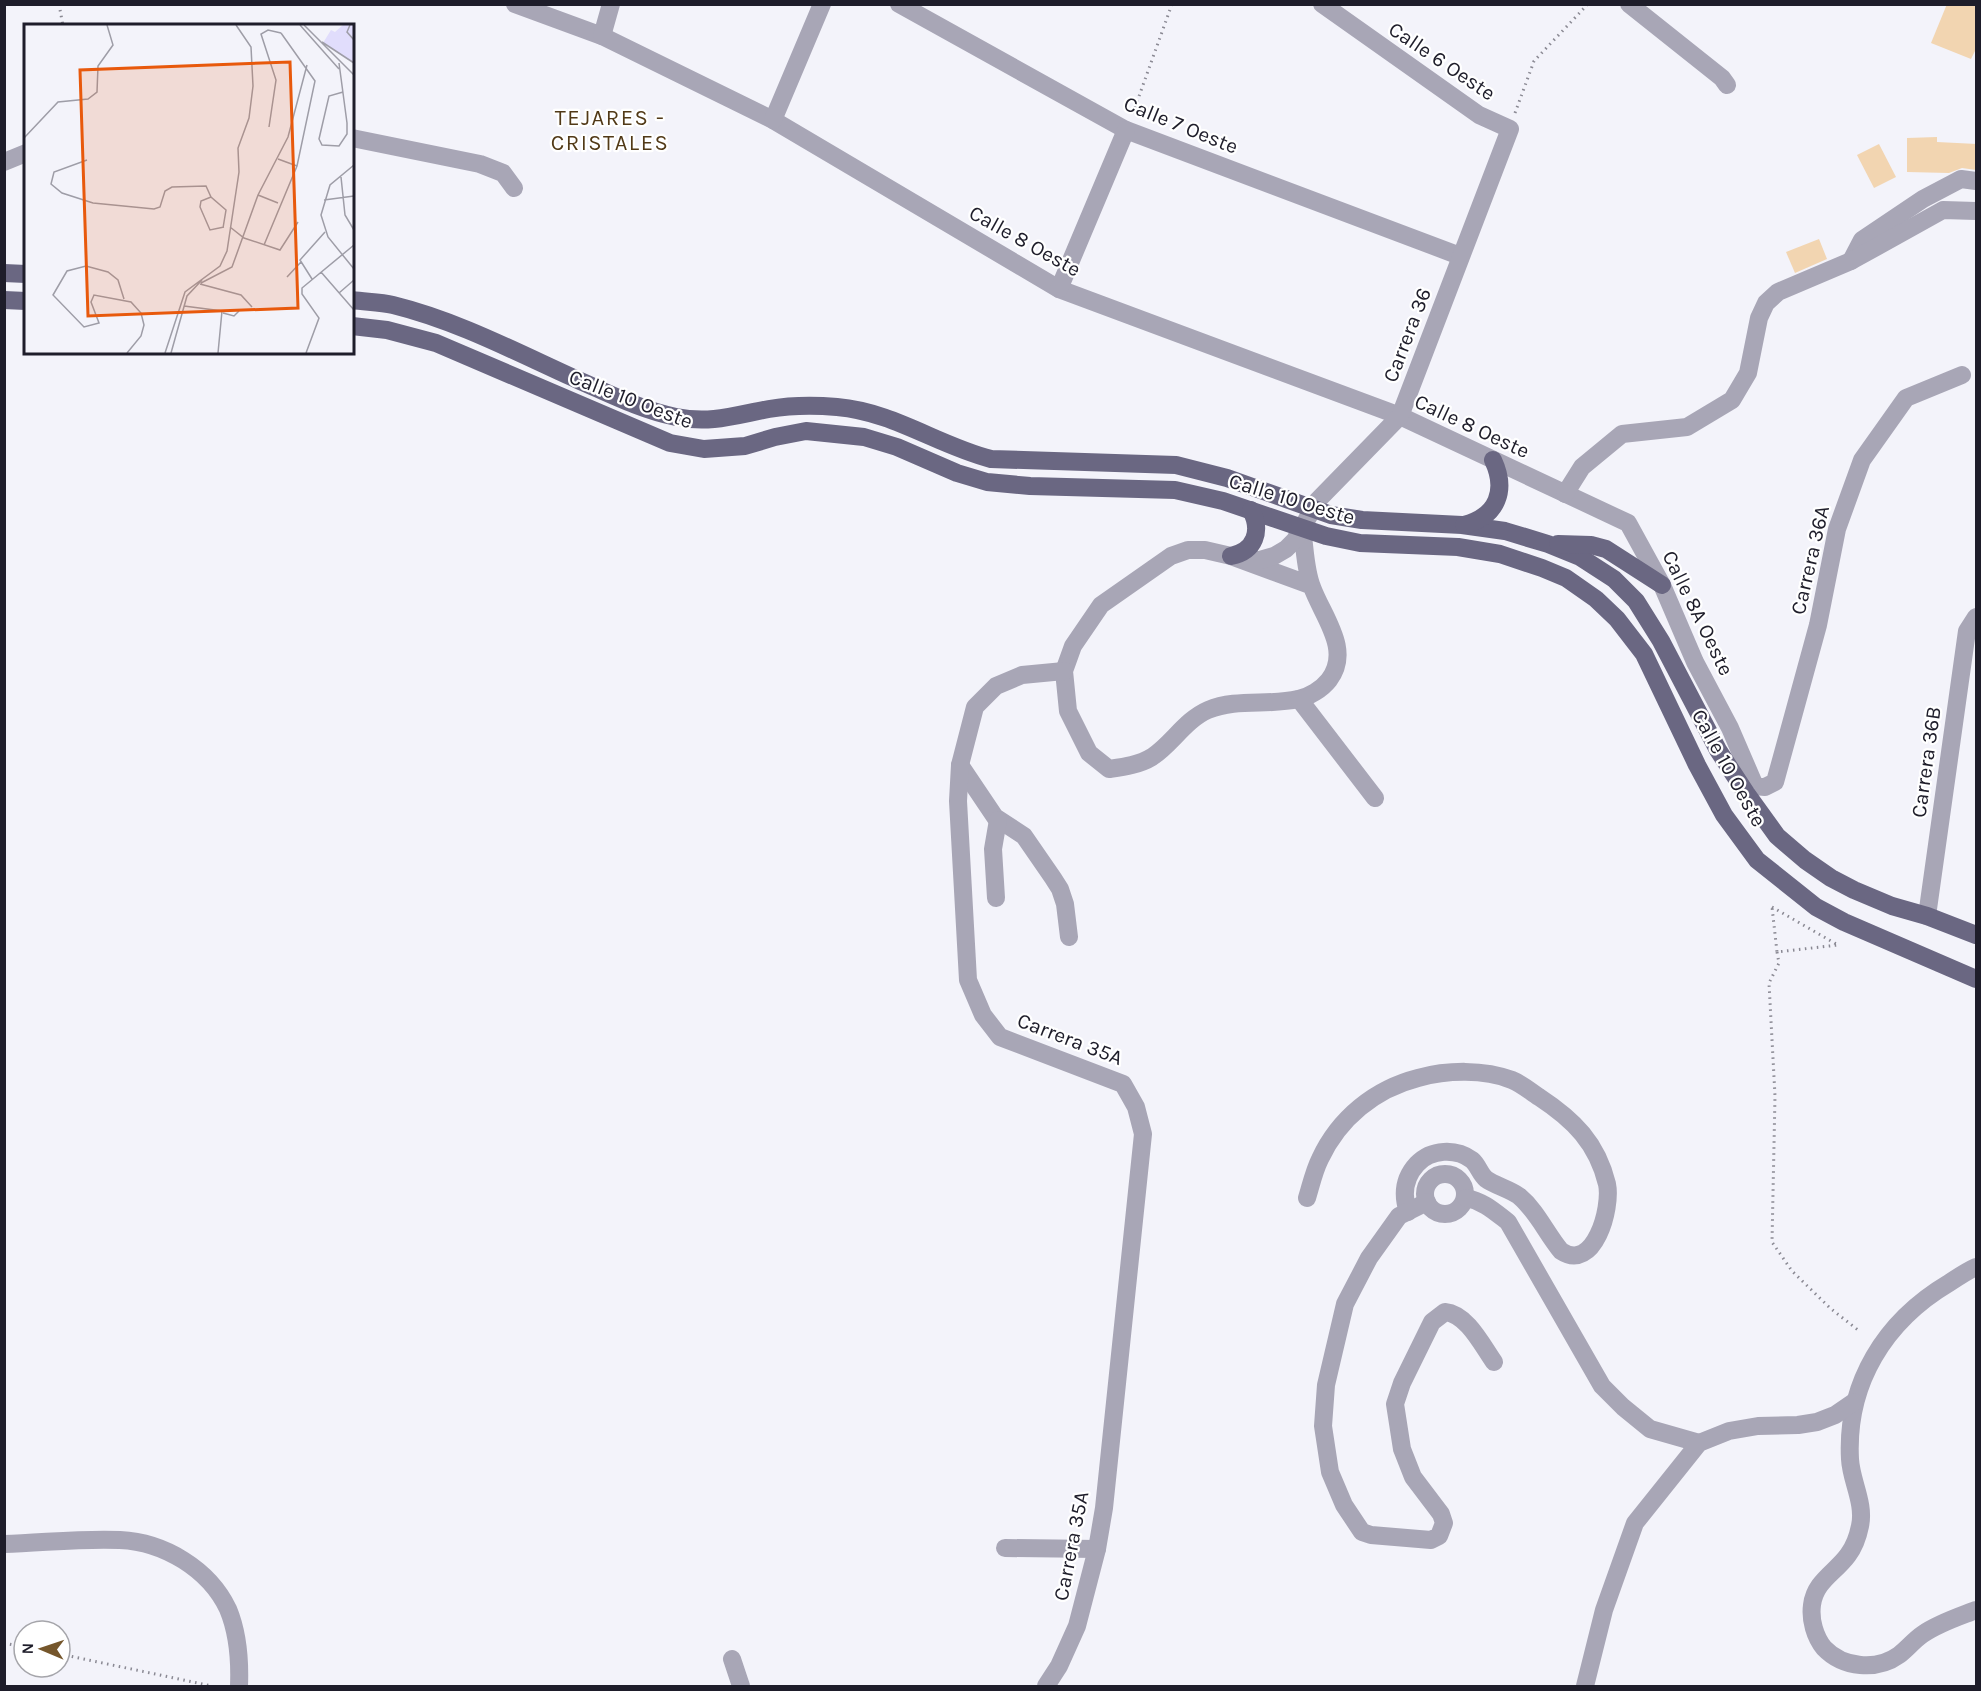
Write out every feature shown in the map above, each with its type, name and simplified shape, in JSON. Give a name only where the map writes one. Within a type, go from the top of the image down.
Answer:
[{"type":"main road","points":[[4,273],[24,274]]},
{"type":"main road","points":[[4,300],[24,300]]},
{"type":"main road","name":"Calle 10 Oeste","points":[[354,300],[391,305],[443,320],[631,404],[675,417],[706,421],[740,416],[770,408],[805,405],[838,407],[869,412],[905,424],[965,452],[992,459],[1176,465],[1227,478],[1331,515],[1362,520],[1462,525],[1505,531],[1548,544],[1595,566],[1614,579],[1636,601],[1661,641],[1719,750],[1777,836],[1831,878],[1892,906],[1927,916],[1977,935]]},
{"type":"main road","name":"Calle 10 Oeste","points":[[354,326],[387,330],[436,343],[670,443],[704,449],[745,446],[806,431],[864,437],[897,447],[957,473],[987,482],[1030,486],[1175,490],[1223,501],[1326,536],[1360,543],[1458,548],[1500,554],[1542,568],[1581,587],[1617,619],[1644,654],[1697,765],[1724,815],[1757,860],[1816,907],[1844,922],[1977,979]]},
{"type":"main road","points":[[1462,525],[1476,522],[1488,513],[1497,501],[1500,480],[1493,460]]},
{"type":"main road","points":[[1231,556],[1247,550],[1256,535],[1257,526],[1251,510]]},
{"type":"main road","points":[[1548,544],[1578,544],[1605,549],[1662,585]]},
{"type":"street","name":"Calle 8 Oeste","points":[[515,4],[602,36],[773,120],[1059,290],[1400,416],[1564,494]]},
{"type":"street","points":[[602,36],[611,4]]},
{"type":"street","points":[[773,120],[822,4]]},
{"type":"street","name":"Calle 7 Oeste","points":[[898,4],[1126,130],[1461,256]]},
{"type":"street","name":"Calle 6 Oeste","points":[[1322,4],[1479,115],[1510,129]]},
{"type":"street","points":[[1629,4],[1722,78],[1727,85]]},
{"type":"street","name":"Carrera 36","points":[[1231,556],[1245,560],[1260,560],[1286,549],[1302,529],[1318,500],[1400,416],[1510,129]]},
{"type":"street","points":[[1059,290],[1126,130]]},
{"type":"street","points":[[354,138],[480,164],[503,173],[514,188]]},
{"type":"street","points":[[4,162],[24,154]]},
{"type":"street","points":[[1851,261],[1862,240],[1923,199],[1961,178],[1977,181]]},
{"type":"street","points":[[1564,494],[1582,467],[1622,434],[1687,428],[1732,400],[1748,373],[1759,318],[1766,303],[1778,292],[1851,261],[1943,210],[1977,211]]},
{"type":"street","name":"Carrera 36A","points":[[1755,786],[1765,787],[1775,782],[1818,625],[1837,529],[1862,460],[1906,398],[1962,375]]},
{"type":"street","name":"Calle 8A Oeste","points":[[1564,494],[1628,523],[1662,585],[1695,662],[1730,728],[1755,786]]},
{"type":"street","points":[[1302,529],[1311,585],[1336,641],[1339,654],[1336,667],[1325,685],[1299,699],[1230,703],[1207,710],[1192,720],[1154,756],[1142,763],[1108,769],[1089,753],[1068,711],[1064,670],[1073,646],[1101,605],[1171,556],[1188,550],[1205,550],[1231,556],[1311,585]]},
{"type":"street","name":"Carrera 36B","points":[[1927,916],[1967,631],[1977,617]]},
{"type":"street","name":"Carrera 35A","points":[[1046,1686],[1059,1666],[1077,1626],[1097,1549],[1104,1508],[1143,1134],[1136,1107],[1123,1084],[1000,1036],[984,1015],[968,980],[958,801],[960,765],[975,707],[996,686],[1022,675],[1064,670]]},
{"type":"street","points":[[1299,699],[1375,798]]},
{"type":"street","points":[[960,765],[998,820],[1024,836],[1060,889],[1065,904],[1069,937]]},
{"type":"street","points":[[996,898],[993,849],[998,820]]},
{"type":"street","points":[[1307,1198],[1319,1161],[1330,1139],[1358,1108],[1394,1084],[1454,1072],[1479,1073],[1513,1080],[1557,1109],[1586,1136],[1597,1154],[1607,1185],[1606,1216],[1593,1245],[1580,1254],[1568,1256],[1561,1251],[1530,1206],[1518,1196],[1486,1178],[1480,1168],[1463,1155],[1440,1152],[1420,1161],[1412,1169],[1404,1190],[1408,1212]]},
{"type":"street","points":[[1447,1173],[1458,1177],[1465,1186],[1466,1198],[1460,1208],[1450,1214],[1438,1213],[1427,1202],[1425,1195],[1427,1184],[1436,1176],[1447,1173]]},
{"type":"street","points":[[1466,1198],[1476,1199],[1508,1222],[1602,1386],[1650,1429],[1699,1443]]},
{"type":"street","points":[[1427,1202],[1399,1216],[1369,1258],[1345,1304],[1326,1385],[1323,1426],[1330,1472],[1344,1505],[1362,1532],[1371,1535],[1431,1540],[1439,1536],[1442,1530],[1444,1523],[1441,1514],[1413,1477],[1402,1449],[1395,1404],[1402,1383],[1431,1322],[1445,1312],[1454,1313],[1462,1319],[1494,1362]]},
{"type":"street","points":[[1977,1267],[1929,1295],[1907,1313],[1879,1348],[1866,1371],[1854,1402],[1849,1432],[1850,1462],[1859,1498],[1861,1524],[1847,1556],[1818,1585],[1812,1606],[1813,1627],[1826,1650],[1847,1663],[1874,1666],[1897,1656],[1922,1634],[1946,1621],[1977,1610]]},
{"type":"street","points":[[1585,1686],[1604,1610],[1635,1523],[1699,1443],[1728,1431],[1758,1426],[1817,1422],[1835,1415],[1854,1402]]},
{"type":"street","points":[[4,1544],[122,1540],[163,1549],[185,1561],[207,1580],[228,1609],[236,1636],[240,1662],[239,1686]]},
{"type":"street","points":[[1005,1548],[1097,1549]]},
{"type":"street","points":[[732,1659],[741,1686]]},
{"type":"path","points":[[59,4],[63,24]]},
{"type":"path","points":[[1126,130],[1172,4]]},
{"type":"path","points":[[1510,129],[1534,61],[1588,4]]},
{"type":"path","points":[[1777,952],[1838,945],[1772,907],[1777,952],[1779,963],[1769,983],[1775,1096],[1772,1242],[1792,1271],[1830,1308],[1858,1330]]},
{"type":"path","points":[[72,1657],[212,1686]]},
{"type":"building","points":[[1947,4],[1977,4],[1977,47],[1971,59],[1931,43]]},
{"type":"building","points":[[1937,137],[1937,142],[1977,144],[1976,170],[1962,168],[1949,173],[1907,172],[1907,138]]},
{"type":"building","points":[[1879,144],[1896,177],[1874,188],[1857,155]]},
{"type":"building","points":[[1819,239],[1827,259],[1795,273],[1786,252]]},
{"type":"district","name":"TEJARES - CRISTALES","points":[[610,130]]}]
